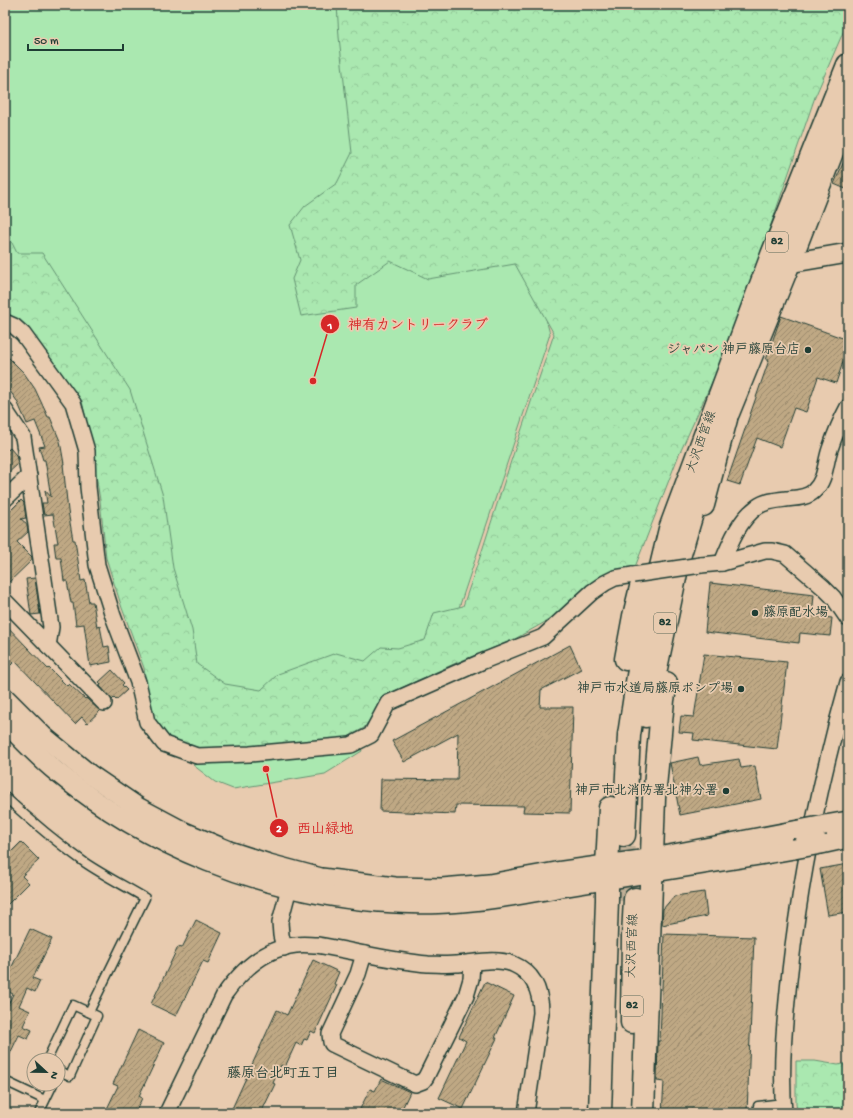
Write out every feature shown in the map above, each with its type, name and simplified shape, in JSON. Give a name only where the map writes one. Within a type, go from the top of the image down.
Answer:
[{"type":"main road","name":"大沢西宮線","points":[[631,834],[640,778],[645,720],[658,654],[680,554],[718,419],[780,259],[848,66]]},
{"type":"main road","name":"大沢西宮線","points":[[780,259],[848,111]]},
{"type":"main road","points":[[643,1113],[654,798],[663,700],[718,419]]},
{"type":"main road","points":[[600,1113],[607,900],[606,873],[615,739],[622,681],[634,616],[662,511],[674,480],[687,453],[718,419]]},
{"type":"main road","name":"大沢西宮線","points":[[614,1113],[628,900],[633,936],[630,1113]]},
{"type":"street","points":[[780,259],[848,253]]},
{"type":"street","points":[[5,322],[14,326],[23,334],[73,402],[87,451],[88,487],[97,564],[113,616],[138,682],[147,722],[164,744],[197,756],[250,754],[351,745],[371,735],[388,703],[481,662],[543,637],[592,592],[605,583],[616,578],[722,563],[765,551],[772,551],[785,554],[824,588],[833,597],[848,619]]},
{"type":"street","points":[[722,563],[729,544],[743,520],[758,506],[773,501],[803,497],[814,492],[822,481],[830,449],[848,407]]},
{"type":"street","points":[[5,410],[23,437],[51,627],[48,646]]},
{"type":"street","points":[[5,499],[29,476]]},
{"type":"street","points":[[5,601],[104,703]]},
{"type":"street","points":[[784,1108],[782,1093],[784,1026],[796,921],[807,854],[824,776],[848,682]]},
{"type":"street","points":[[5,698],[43,736],[89,774],[139,808],[190,835],[229,851],[269,864],[321,878],[395,887],[442,888],[490,884],[556,872],[606,873]]},
{"type":"street","points":[[5,722],[57,772],[96,801],[127,821],[172,846],[255,879],[322,895],[357,900],[391,903],[445,904],[488,899],[606,873],[794,849],[848,838]]},
{"type":"street","points":[[652,866],[799,830],[848,820]]},
{"type":"street","points":[[284,948],[280,922],[289,888]]},
{"type":"street","points":[[167,1113],[224,995],[254,961],[284,948],[295,945],[317,945],[427,964],[496,961],[513,965],[529,974],[538,991],[541,1003],[541,1013],[526,1113]]},
{"type":"street","points":[[364,954],[358,974],[330,1034],[331,1042],[332,1044],[416,1084],[423,1081],[426,1077],[466,996],[471,979],[472,963]]},
{"type":"lane","points":[[5,797],[25,815],[77,856],[145,898],[89,1012]]},
{"type":"lane","points":[[51,1052],[73,1005],[97,1016],[70,1076],[66,1075]]},
{"type":"lane","points":[[5,1082],[45,1100]]},
{"type":"lane","points":[[38,1113],[49,1092]]},
{"type":"lane","points":[[757,1113],[758,1106],[784,1108]]},
{"type":"green space","points":[[5,5],[387,5],[512,191],[550,334],[438,671],[195,723],[124,429],[5,245]]},
{"type":"green space","points":[[337,5],[848,5],[848,21],[815,97],[756,268],[722,360],[678,457],[635,567],[603,577],[554,617],[513,640],[456,663],[388,694],[364,728],[348,737],[313,742],[198,751],[168,740],[150,717],[144,668],[122,608],[106,558],[100,500],[90,438],[82,401],[57,369],[5,316],[5,229],[17,253],[42,253],[130,390],[163,496],[173,568],[192,630],[197,664],[225,684],[261,690],[278,674],[336,653],[365,661],[381,647],[398,648],[425,640],[434,613],[463,606],[554,334],[515,264],[428,279],[390,261],[356,285],[356,308],[301,316],[292,279],[300,260],[290,225],[305,206],[337,183],[352,153],[339,37]]},
{"type":"green space","points":[[359,743],[362,751],[325,774],[233,789],[215,782],[193,765],[209,760]]},
{"type":"green space","points":[[796,1061],[815,1061],[838,1065],[848,1063],[848,1113],[797,1113]]},
{"type":"building","points":[[848,152],[848,190],[834,184]]},
{"type":"building","points":[[781,316],[848,340],[848,347],[836,383],[818,377],[806,412],[794,408],[780,447],[757,438],[740,485],[727,481],[769,360],[766,360]]},
{"type":"building","points":[[5,354],[24,373],[35,389],[48,417],[50,417],[60,441],[64,464],[68,511],[73,540],[75,540],[81,581],[85,580],[89,602],[93,602],[97,627],[100,626],[104,647],[109,646],[111,662],[90,666],[84,624],[76,625],[73,603],[71,603],[67,581],[64,581],[61,558],[56,558],[54,543],[58,543],[53,514],[44,515],[42,503],[47,503],[45,490],[51,497],[45,460],[43,460],[39,447],[45,446],[35,421],[27,424],[17,401],[5,384]]},
{"type":"building","points":[[5,446],[8,450],[10,448],[16,455],[18,464],[5,476]]},
{"type":"building","points":[[21,500],[24,503],[26,518],[21,519],[27,524],[28,532],[17,542],[32,557],[32,560],[5,586],[5,508],[8,507],[11,510]]},
{"type":"building","points":[[35,578],[40,614],[31,615],[26,579]]},
{"type":"building","name":"藤原配水場","points":[[710,583],[814,595],[812,616],[832,618],[830,636],[800,633],[799,643],[705,632]]},
{"type":"building","points":[[5,624],[48,669],[49,668],[67,686],[69,684],[100,711],[87,723],[82,717],[75,724],[15,661],[11,665],[5,659]]},
{"type":"building","points":[[570,645],[581,669],[541,690],[540,707],[573,707],[570,813],[523,812],[524,806],[456,805],[455,814],[380,811],[381,779],[457,780],[458,733],[404,762],[392,741]]},
{"type":"building","name":"神戸市水道局藤原ポンプ場","points":[[704,654],[787,662],[777,749],[693,740],[694,733],[679,732],[681,716],[694,717]]},
{"type":"building","points":[[112,670],[124,683],[122,685],[127,690],[116,700],[114,698],[112,700],[100,686],[101,684],[99,682]]},
{"type":"building","points":[[698,757],[700,765],[739,759],[741,768],[755,766],[761,799],[680,815],[670,763]]},
{"type":"building","points":[[21,842],[39,860],[22,876],[29,883],[5,907],[5,858]]},
{"type":"building","points":[[848,864],[848,912],[828,915],[820,869]]},
{"type":"building","points":[[704,892],[707,916],[662,925],[663,909],[674,896]]},
{"type":"building","points":[[196,920],[222,933],[208,963],[203,961],[176,1016],[151,1004],[178,947],[182,948]]},
{"type":"building","points":[[30,929],[52,939],[33,978],[40,981],[35,992],[27,988],[19,1006],[30,1011],[23,1026],[32,1030],[28,1039],[19,1035],[5,1064],[5,1011],[13,994],[5,990],[5,981]]},
{"type":"building","points":[[664,934],[754,937],[747,1113],[662,1113],[664,1082],[657,1081]]},
{"type":"building","points":[[313,960],[339,972],[334,984],[337,985],[315,1033],[311,1031],[307,1040],[304,1039],[301,1046],[296,1043],[285,1067],[281,1065],[273,1083],[275,1084],[261,1113],[230,1113],[277,1010],[287,1015]]},
{"type":"building","points":[[485,982],[514,996],[495,1038],[497,1038],[463,1109],[439,1098],[466,1041],[459,1037]]},
{"type":"building","points":[[138,1030],[164,1043],[139,1096],[142,1098],[135,1113],[105,1113],[118,1086],[113,1084]]},
{"type":"building","points":[[381,1079],[410,1092],[400,1113],[358,1113],[370,1089],[375,1091]]},
{"type":"tunnel","points":[[622,901],[624,835]]},
{"type":"place","name":"ジャパン 神戸藤原台店","points":[[808,350]]},
{"type":"place","name":"神有カントリークラブ","points":[[313,381]]},
{"type":"place","name":"藤原配水場","points":[[755,613]]},
{"type":"place","name":"神戸市水道局藤原ポンプ場","points":[[741,689]]},
{"type":"place","name":"西山緑地","points":[[266,769]]},
{"type":"place","name":"神戸市北消防署北神分署","points":[[726,791]]},
{"type":"district","name":"藤原台北町五丁目","points":[[283,1074]]}]
